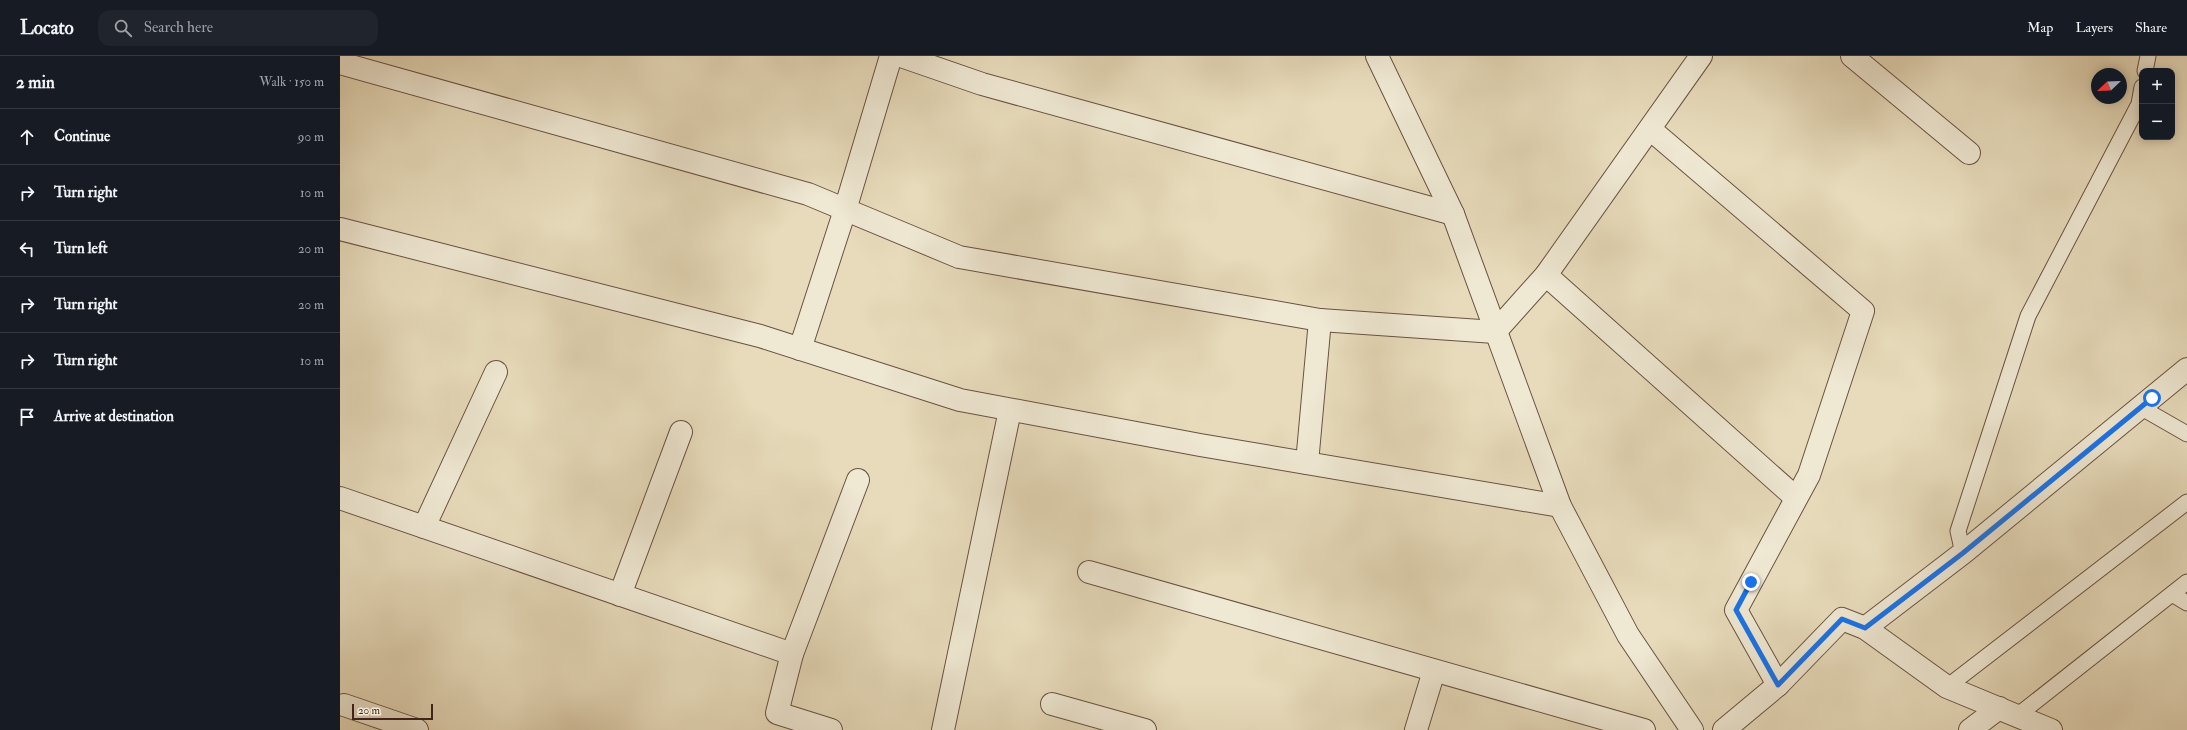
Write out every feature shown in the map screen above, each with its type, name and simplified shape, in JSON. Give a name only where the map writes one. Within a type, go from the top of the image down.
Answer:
[{"type":"street","points":[[800,350],[845,210],[891,56]]},
{"type":"street","points":[[902,56],[982,84],[1453,214]]},
{"type":"street","points":[[1495,332],[1546,275],[1701,56]]},
{"type":"street","points":[[1852,56],[1969,153]]},
{"type":"street","points":[[1375,57],[1453,214],[1560,506],[1628,635],[1692,730]]},
{"type":"street","points":[[340,63],[808,194],[959,257],[1320,320],[1495,332]]},
{"type":"street","points":[[1650,128],[1863,311],[1809,475],[1736,610],[1778,685]]},
{"type":"street","points":[[341,232],[760,336],[960,400],[1307,463],[1560,506]]},
{"type":"street","points":[[1546,275],[1796,498]]},
{"type":"street","points":[[1307,463],[1320,320]]},
{"type":"street","points":[[1865,628],[1963,553],[2187,369]]},
{"type":"street","points":[[424,527],[496,372]]},
{"type":"street","points":[[943,730],[1010,410]]},
{"type":"street","points":[[620,595],[681,432]]},
{"type":"street","points":[[831,730],[777,713],[792,654],[858,480]]},
{"type":"street","points":[[340,498],[792,654]]},
{"type":"street","points":[[1089,572],[1644,730]]},
{"type":"street","points":[[1724,730],[1778,685],[1842,619],[1865,628],[1947,687],[2051,730]]},
{"type":"street","points":[[1416,730],[1434,671]]},
{"type":"street","points":[[1052,704],[1145,730]]},
{"type":"street","points":[[344,705],[417,730]]},
{"type":"street","points":[[1970,730],[2008,712]]},
{"type":"lane","points":[[2146,68],[2148,56]]},
{"type":"lane","points":[[1963,553],[1958,531],[2028,316],[2139,104]]},
{"type":"lane","points":[[2140,407],[2187,434]]},
{"type":"lane","points":[[1947,687],[2187,502]]},
{"type":"lane","points":[[2008,712],[2187,582]]},
{"type":"lane","points":[[2172,594],[2187,603]]},
{"type":"route","points":[[1751,582],[1736,610],[1778,685],[1842,619],[1865,628],[1963,553],[2152,398]]}]
